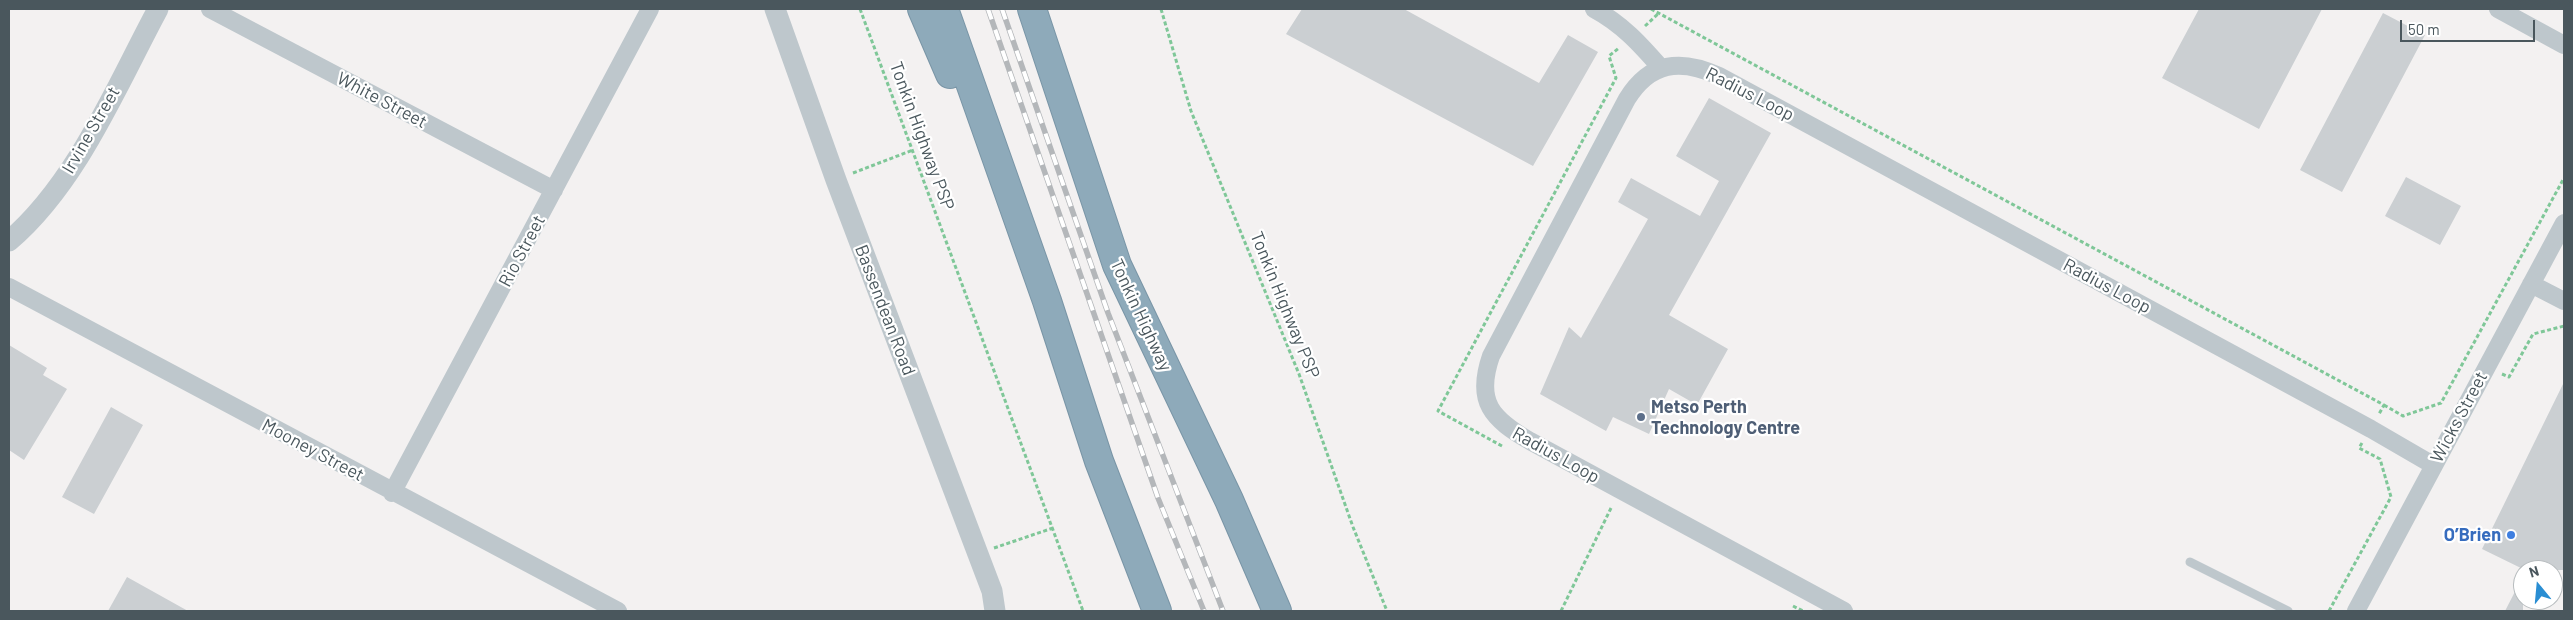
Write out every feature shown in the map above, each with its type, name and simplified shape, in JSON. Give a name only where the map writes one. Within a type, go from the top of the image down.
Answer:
[{"type":"highway","points":[[922,9],[1047,301]]},
{"type":"highway","points":[[944,9],[1047,301],[1099,461],[1157,611]]},
{"type":"highway","name":"Tonkin Highway","points":[[1032,9],[1117,265],[1228,500],[1277,611]]},
{"type":"highway","points":[[1046,9],[1127,241],[1228,500]]},
{"type":"street","name":"Irvine Street","points":[[9,241],[50,197],[82,152],[158,9]]},
{"type":"street","name":"White Street","points":[[210,9],[554,190]]},
{"type":"street","name":"Rio Street","points":[[392,493],[650,9]]},
{"type":"street","name":"Bassendean Road","points":[[775,9],[836,180],[992,591],[995,611]]},
{"type":"street","points":[[1594,9],[1613,20],[1633,36],[1661,68]]},
{"type":"street","points":[[2498,9],[2564,45]]},
{"type":"street","name":"Radius Loop","points":[[1844,611],[1530,442],[1504,426],[1490,410],[1484,385],[1492,356],[1627,99],[1636,84],[1648,74],[1661,68],[1696,67],[1719,76],[2371,428],[2433,465]]},
{"type":"street","name":"Wicks Street","points":[[2356,611],[2564,223]]},
{"type":"street","points":[[2531,284],[2564,301]]},
{"type":"street","name":"Mooney Street","points":[[9,287],[392,493],[618,611]]},
{"type":"lane","points":[[2190,562],[2288,611]]},
{"type":"path","name":"Tonkin Highway PSP","points":[[860,9],[1083,611]]},
{"type":"path","name":"Tonkin Highway PSP","points":[[1161,9],[1192,111],[1299,374],[1353,527],[1387,611]]},
{"type":"path","points":[[1508,449],[1438,411],[1616,78],[1609,56]]},
{"type":"path","points":[[836,180],[913,150]]},
{"type":"path","points":[[2384,405],[2403,416],[2442,403],[2564,178]]},
{"type":"path","points":[[1603,502],[1621,511]]},
{"type":"path","points":[[1561,611],[1612,506]]},
{"type":"path","points":[[977,553],[1053,528]]},
{"type":"path","points":[[1786,602],[1803,611]]},
{"type":"building","points":[[1302,9],[1404,9],[1539,83],[1568,35],[1598,52],[1533,166],[1286,34]]},
{"type":"building","points":[[2199,9],[2322,9],[2259,129],[2162,78]]},
{"type":"building","points":[[2383,13],[2425,35],[2342,192],[2300,170]]},
{"type":"building","points":[[1709,98],[1771,133],[1669,315],[1728,349],[1697,405],[1669,389],[1649,434],[1613,417],[1606,431],[1540,394],[1569,327],[1581,338],[1648,219],[1618,202],[1631,178],[1700,216],[1719,181],[1676,156]]},
{"type":"building","points":[[2406,177],[2461,206],[2440,245],[2385,216]]},
{"type":"building","points":[[9,345],[47,368],[43,375],[67,389],[24,460],[9,450]]},
{"type":"building","points":[[2564,382],[2564,570],[2563,560],[2513,560],[2513,564],[2482,549]]},
{"type":"building","points":[[111,407],[143,425],[94,514],[62,497]]},
{"type":"building","points":[[127,577],[188,611],[108,611]]},
{"type":"building","points":[[2513,595],[2513,610],[2523,610],[2523,611],[2505,611]]},
{"type":"railway","points":[[988,9],[1158,498],[1204,611]]},
{"type":"railway","points":[[1002,9],[1108,313],[1223,611]]},
{"type":"place","name":"Metso Perth Technology Centre","points":[[1641,417]]},
{"type":"place","name":"O’Brien","points":[[2511,535]]}]
